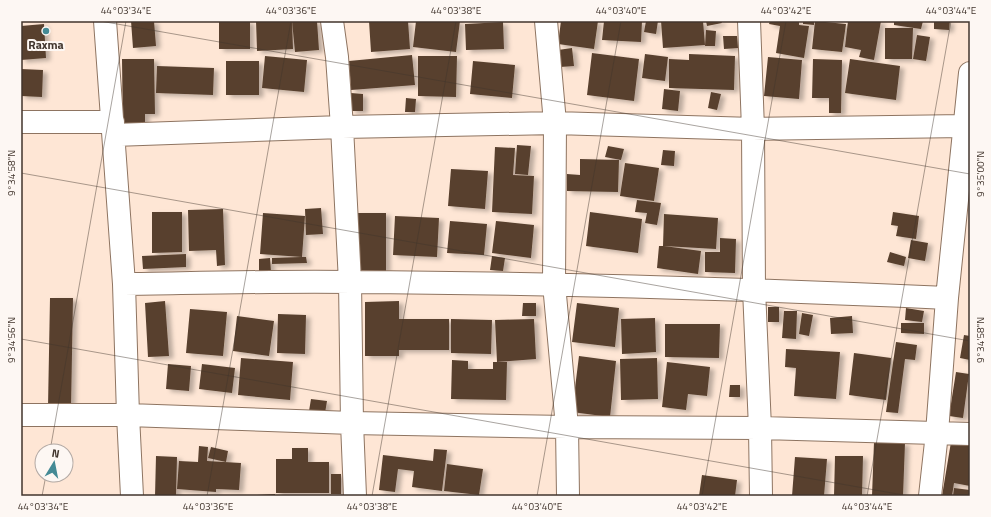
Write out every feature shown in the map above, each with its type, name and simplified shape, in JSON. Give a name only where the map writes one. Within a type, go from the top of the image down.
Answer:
[{"type":"street","points":[[105,21],[124,284],[132,496]]},
{"type":"street","points":[[332,21],[337,57],[342,127],[350,282],[352,423],[355,496]]},
{"type":"street","points":[[546,21],[555,123],[554,284],[568,427],[568,496]]},
{"type":"street","points":[[749,21],[754,129],[754,289],[762,496]]},
{"type":"street","points":[[930,496],[947,298],[966,148],[965,126],[970,73]]},
{"type":"street","points":[[21,122],[113,129],[555,123],[754,129],[965,126]]},
{"type":"street","points":[[124,284],[350,282],[554,284],[754,289],[947,298]]},
{"type":"street","points":[[21,415],[128,415],[352,423],[568,427],[760,428],[970,434]]},
{"type":"building","points":[[131,21],[154,21],[156,46],[133,48]]},
{"type":"building","points":[[219,21],[250,21],[250,49],[219,49]]},
{"type":"building","points":[[256,21],[292,21],[293,49],[257,51]]},
{"type":"building","points":[[292,21],[317,21],[319,50],[295,52]]},
{"type":"building","points":[[369,21],[408,21],[410,49],[371,52]]},
{"type":"building","points":[[416,21],[460,21],[456,52],[413,47]]},
{"type":"building","points":[[561,21],[598,21],[594,49],[558,44]]},
{"type":"building","points":[[604,21],[642,21],[641,42],[602,40]]},
{"type":"building","points":[[646,21],[658,21],[656,34],[644,32]]},
{"type":"building","points":[[661,21],[703,21],[705,45],[663,48]]},
{"type":"building","points":[[706,21],[721,21],[722,23],[707,26]]},
{"type":"building","points":[[770,21],[799,21],[799,25],[809,26],[804,58],[776,53],[780,26],[769,24]]},
{"type":"building","points":[[803,21],[814,21],[814,25],[803,24]]},
{"type":"building","points":[[815,21],[846,24],[842,52],[812,49]]},
{"type":"building","points":[[848,21],[881,21],[874,60],[859,57],[861,50],[845,47]]},
{"type":"building","points":[[894,21],[923,21],[921,29],[894,25]]},
{"type":"building","points":[[934,21],[950,21],[949,30],[934,29]]},
{"type":"building","points":[[503,22],[504,49],[466,50],[465,24]]},
{"type":"building","points":[[44,24],[46,58],[21,60],[21,26]]},
{"type":"building","points":[[885,28],[913,28],[912,59],[885,59]]},
{"type":"building","points":[[706,30],[716,31],[715,46],[705,46]]},
{"type":"building","points":[[917,35],[930,37],[926,61],[913,59]]},
{"type":"building","points":[[723,36],[737,36],[738,48],[724,49]]},
{"type":"building","points":[[572,48],[574,66],[560,67],[558,50]]},
{"type":"building","points":[[592,53],[639,59],[634,101],[587,95]]},
{"type":"building","points":[[645,54],[668,57],[665,81],[642,78]]},
{"type":"building","points":[[689,54],[735,56],[734,90],[669,88],[669,59],[689,60]]},
{"type":"building","points":[[412,55],[415,85],[351,90],[349,61]]},
{"type":"building","points":[[265,56],[307,60],[304,92],[262,88]]},
{"type":"building","points":[[418,56],[457,56],[456,97],[418,96]]},
{"type":"building","points":[[768,57],[802,60],[799,99],[764,96]]},
{"type":"building","points":[[122,59],[154,59],[155,114],[145,114],[145,137],[123,137]]},
{"type":"building","points":[[813,59],[842,60],[841,113],[829,113],[829,98],[812,98]]},
{"type":"building","points":[[850,59],[900,66],[896,100],[845,93]]},
{"type":"building","points":[[226,61],[259,61],[259,95],[226,95]]},
{"type":"building","points":[[473,61],[515,65],[512,98],[470,94]]},
{"type":"building","points":[[157,66],[214,68],[213,95],[156,93]]},
{"type":"building","points":[[21,69],[43,70],[42,97],[21,96]]},
{"type":"building","points":[[664,89],[680,91],[678,111],[662,109]]},
{"type":"building","points":[[711,92],[721,94],[717,110],[708,108]]},
{"type":"building","points":[[351,93],[363,94],[363,111],[351,111]]},
{"type":"building","points":[[406,98],[416,99],[415,112],[405,112]]},
{"type":"building","points":[[517,145],[531,146],[528,175],[515,174]]},
{"type":"building","points":[[608,146],[624,149],[621,160],[605,157]]},
{"type":"building","points":[[495,147],[515,148],[513,175],[534,176],[532,214],[492,212]]},
{"type":"building","points":[[663,150],[675,151],[674,166],[661,165]]},
{"type":"building","points":[[580,159],[619,160],[618,192],[567,191],[567,174],[580,175]]},
{"type":"building","points":[[625,163],[659,168],[654,201],[620,196]]},
{"type":"building","points":[[451,169],[488,171],[485,209],[448,206]]},
{"type":"building","points":[[637,200],[661,203],[657,225],[645,223],[647,213],[635,212]]},
{"type":"building","points":[[321,208],[323,234],[306,235],[305,209]]},
{"type":"building","points":[[223,209],[225,265],[217,266],[216,250],[189,251],[188,210]]},
{"type":"building","points":[[152,212],[182,212],[182,252],[152,253]]},
{"type":"building","points":[[590,212],[642,219],[638,253],[586,246]]},
{"type":"building","points":[[893,212],[919,216],[916,239],[896,236],[898,226],[891,225]]},
{"type":"building","points":[[263,213],[305,216],[302,257],[260,254]]},
{"type":"building","points":[[356,213],[386,213],[386,271],[355,270]]},
{"type":"building","points":[[664,214],[718,218],[716,249],[664,246],[701,251],[698,274],[657,268],[659,246],[663,246]]},
{"type":"building","points":[[395,216],[439,218],[437,257],[393,255]]},
{"type":"building","points":[[450,221],[487,224],[484,255],[447,253]]},
{"type":"building","points":[[496,221],[534,225],[531,258],[492,253]]},
{"type":"building","points":[[720,238],[736,239],[735,273],[705,272],[705,252],[720,252]]},
{"type":"building","points":[[911,240],[928,243],[925,261],[908,258]]},
{"type":"building","points":[[890,252],[906,257],[904,266],[887,262]]},
{"type":"building","points":[[186,254],[186,267],[143,269],[142,256]]},
{"type":"building","points":[[492,256],[505,258],[503,271],[490,270]]},
{"type":"building","points":[[306,257],[307,263],[272,264],[272,258]]},
{"type":"building","points":[[270,258],[271,272],[259,272],[259,259]]},
{"type":"building","points":[[50,298],[73,298],[71,408],[48,407]]},
{"type":"building","points":[[165,301],[169,356],[148,357],[145,303]]},
{"type":"building","points":[[399,301],[399,319],[449,319],[449,350],[399,350],[399,356],[365,356],[365,302]]},
{"type":"building","points":[[523,303],[536,303],[536,316],[522,316]]},
{"type":"building","points":[[577,303],[619,308],[615,347],[572,342]]},
{"type":"building","points":[[768,307],[779,307],[779,322],[768,322]]},
{"type":"building","points":[[906,308],[924,311],[922,322],[905,320]]},
{"type":"building","points":[[190,309],[227,312],[223,356],[186,353]]},
{"type":"building","points":[[784,311],[797,311],[796,339],[782,338]]},
{"type":"building","points":[[802,313],[813,315],[809,336],[799,334]]},
{"type":"building","points":[[278,314],[306,315],[305,354],[277,353]]},
{"type":"building","points":[[237,316],[274,321],[269,356],[233,351]]},
{"type":"building","points":[[852,316],[853,333],[831,334],[830,318]]},
{"type":"building","points":[[655,318],[656,352],[622,354],[621,319]]},
{"type":"building","points":[[451,319],[492,320],[491,354],[451,353]]},
{"type":"building","points":[[534,319],[536,359],[497,362],[495,320]]},
{"type":"building","points":[[901,323],[924,323],[924,334],[901,333]]},
{"type":"building","points":[[665,324],[720,324],[719,358],[665,357]]},
{"type":"building","points":[[964,335],[970,336],[970,360],[960,358]]},
{"type":"building","points":[[896,342],[917,345],[915,360],[905,359],[898,413],[886,412]]},
{"type":"building","points":[[786,349],[840,352],[836,399],[794,396],[796,368],[785,367]]},
{"type":"building","points":[[854,353],[891,358],[886,400],[849,395]]},
{"type":"building","points":[[579,356],[616,361],[610,417],[572,412]]},
{"type":"building","points":[[241,358],[293,362],[290,400],[238,395]]},
{"type":"building","points":[[657,358],[658,399],[621,400],[620,359]]},
{"type":"building","points":[[452,360],[468,361],[468,369],[493,369],[493,362],[507,362],[506,400],[451,399]]},
{"type":"building","points":[[667,362],[710,367],[707,396],[688,394],[686,410],[662,407]]},
{"type":"building","points":[[168,364],[191,366],[189,391],[166,389]]},
{"type":"building","points":[[202,364],[235,368],[232,393],[199,389]]},
{"type":"building","points":[[956,372],[969,374],[963,418],[949,416]]},
{"type":"building","points":[[730,385],[740,385],[740,397],[729,397]]},
{"type":"building","points":[[311,399],[327,401],[325,413],[309,411]]},
{"type":"building","points":[[874,442],[905,443],[903,496],[872,496]]},
{"type":"building","points":[[951,442],[970,445],[970,486],[954,483],[952,496],[942,496]]},
{"type":"building","points":[[199,446],[208,447],[207,461],[241,463],[239,490],[216,489],[216,492],[177,489],[179,461],[198,462]]},
{"type":"building","points":[[211,447],[228,451],[226,462],[208,458]]},
{"type":"building","points":[[292,448],[308,448],[308,462],[329,462],[329,493],[276,493],[276,459],[292,459]]},
{"type":"building","points":[[434,449],[447,450],[442,491],[412,487],[414,471],[398,469],[395,492],[379,490],[383,455],[433,461]]},
{"type":"building","points":[[156,456],[177,457],[176,496],[155,496]]},
{"type":"building","points":[[835,456],[863,456],[862,496],[834,496]]},
{"type":"building","points":[[795,457],[827,459],[824,496],[792,496]]},
{"type":"building","points":[[447,464],[483,469],[479,495],[444,491]]},
{"type":"building","points":[[331,474],[341,474],[341,494],[331,494]]},
{"type":"building","points":[[702,475],[737,480],[735,496],[699,496]]},
{"type":"building","points":[[954,488],[970,490],[970,496],[953,496]]},
{"type":"building","points":[[275,494],[275,496],[257,496],[257,495]]},
{"type":"place","name":"Raxma","points":[[46,31]]}]
